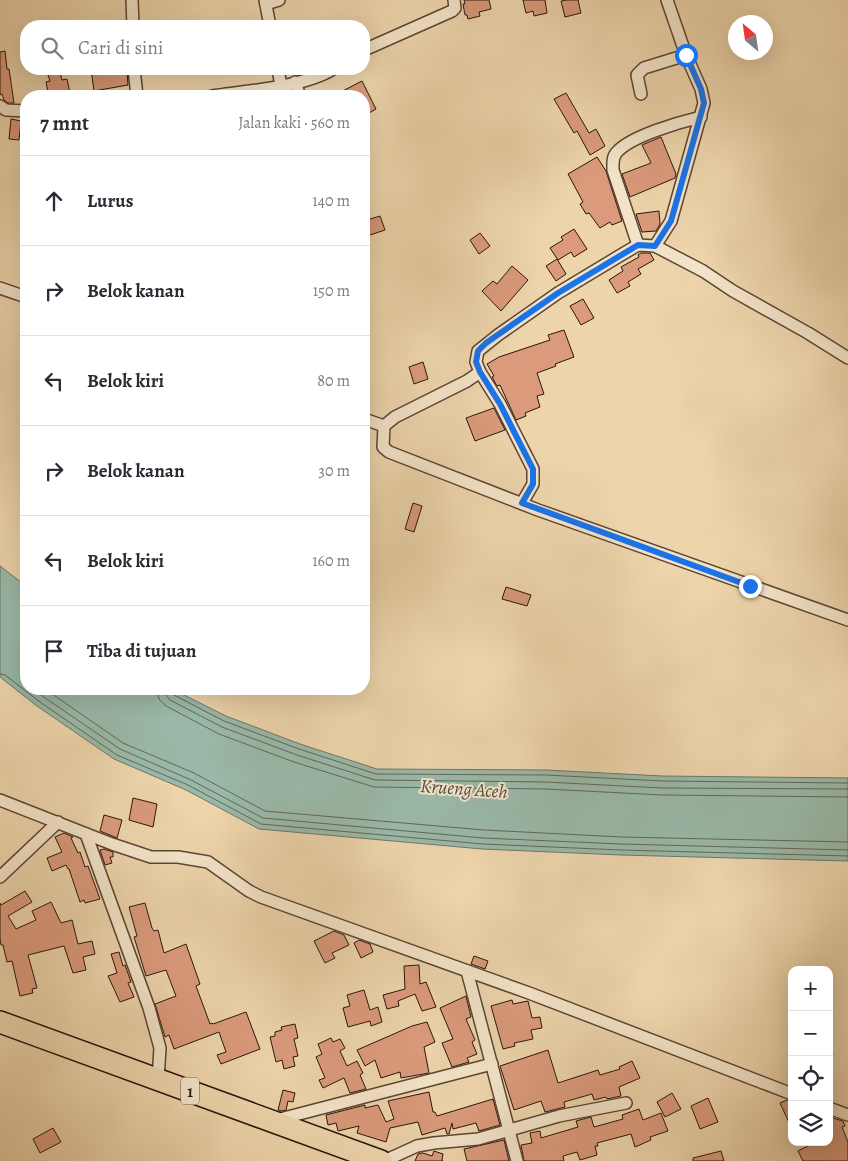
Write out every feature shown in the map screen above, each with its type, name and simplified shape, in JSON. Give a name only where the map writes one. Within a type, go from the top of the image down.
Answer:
[{"type":"highway","name":"1","points":[[0,1022],[376,1160]]},
{"type":"street","points":[[132,0],[132,20]]},
{"type":"street","points":[[269,20],[265,2],[279,0]]},
{"type":"street","points":[[370,47],[452,11],[455,8],[454,0]]},
{"type":"street","points":[[655,246],[671,221],[704,103],[701,89],[686,55],[667,0]]},
{"type":"street","points":[[641,94],[638,75],[644,68],[686,55]]},
{"type":"street","points":[[134,75],[136,90]]},
{"type":"street","points":[[279,75],[281,86]]},
{"type":"street","points":[[253,90],[281,86],[321,75]]},
{"type":"street","points":[[295,82],[298,90]]},
{"type":"street","points":[[0,106],[6,110],[20,111]]},
{"type":"street","points":[[638,245],[613,170],[613,158],[622,148],[640,137],[672,124],[701,117]]},
{"type":"street","points":[[522,503],[533,484],[533,469],[500,404],[480,372],[476,362],[478,351],[486,343],[558,293],[638,245],[655,246],[703,271],[733,291],[848,358]]},
{"type":"street","points":[[0,288],[20,295]]},
{"type":"street","points":[[480,372],[467,381],[395,417],[384,426],[383,447],[389,452],[522,503],[848,620]]},
{"type":"street","points":[[370,421],[384,426]]},
{"type":"street","points":[[0,800],[151,857],[178,857],[208,862],[261,897],[324,918],[467,971],[788,1092]]},
{"type":"street","points":[[0,877],[58,822]]},
{"type":"street","points":[[86,834],[149,1008],[160,1048],[158,1080]]},
{"type":"street","points":[[467,971],[517,1161]]},
{"type":"street","points":[[272,1121],[492,1064]]},
{"type":"street","points":[[376,1160],[417,1146],[478,1139],[559,1116],[626,1103]]},
{"type":"street","points":[[833,1109],[848,1115]]},
{"type":"water","points":[[0,566],[20,581],[20,693],[0,677]]},
{"type":"water","name":"Krueng Aceh","points":[[23,695],[184,695],[226,716],[300,744],[377,769],[546,770],[662,776],[848,778],[848,861],[482,849],[259,829],[186,790],[114,759]]},
{"type":"building","points":[[464,0],[489,0],[491,9],[479,12],[480,16],[468,19],[467,15],[465,15]]},
{"type":"building","points":[[523,0],[545,0],[547,13],[534,16],[533,11],[526,13]]},
{"type":"building","points":[[578,0],[581,13],[565,17],[561,1]]},
{"type":"building","points":[[5,51],[14,103],[8,103],[4,100],[2,94],[0,95],[0,52]]},
{"type":"building","points":[[48,75],[61,75],[62,80],[67,79],[69,90],[48,90],[46,82],[50,81]]},
{"type":"building","points":[[92,75],[127,75],[128,85],[94,90]]},
{"type":"building","points":[[362,81],[366,90],[345,90]]},
{"type":"building","points":[[566,93],[589,133],[596,129],[605,146],[590,155],[577,131],[574,133],[554,99]]},
{"type":"building","points":[[370,97],[376,109],[370,112]]},
{"type":"building","points":[[11,119],[20,121],[19,140],[9,139]]},
{"type":"building","points":[[661,137],[676,174],[675,178],[630,197],[622,174],[651,163],[642,145]]},
{"type":"building","points":[[597,157],[606,171],[622,221],[612,225],[610,222],[600,228],[589,213],[586,214],[580,204],[583,202],[568,174]]},
{"type":"building","points":[[659,211],[660,224],[656,231],[642,232],[636,214]]},
{"type":"building","points":[[380,216],[385,230],[370,235],[370,219]]},
{"type":"building","points":[[574,229],[587,249],[574,257],[571,252],[558,260],[550,248],[563,240],[561,237]]},
{"type":"building","points":[[480,233],[490,246],[479,254],[470,240]]},
{"type":"building","points":[[650,253],[654,260],[638,269],[641,274],[628,282],[630,286],[617,293],[609,280],[623,271],[621,267],[639,257],[638,255]]},
{"type":"building","points":[[557,259],[566,274],[556,281],[546,266]]},
{"type":"building","points":[[512,266],[528,280],[501,311],[482,291],[493,281],[497,284]]},
{"type":"building","points":[[583,299],[594,318],[581,325],[570,306]]},
{"type":"building","points":[[564,330],[574,357],[537,373],[544,394],[537,396],[540,407],[525,413],[526,416],[516,420],[500,385],[497,386],[487,364],[499,357],[550,340],[548,335]]},
{"type":"building","points":[[423,362],[428,379],[414,384],[409,367]]},
{"type":"building","points":[[494,408],[505,430],[475,441],[466,418]]},
{"type":"building","points":[[413,503],[422,506],[414,532],[405,529]]},
{"type":"building","points":[[506,587],[531,595],[527,606],[502,599]]},
{"type":"building","points":[[133,798],[157,804],[153,827],[129,820]]},
{"type":"building","points":[[104,815],[122,820],[117,838],[100,831]]},
{"type":"building","points":[[64,833],[73,837],[71,838],[78,853],[80,852],[85,867],[88,866],[100,899],[85,903],[84,900],[80,902],[66,865],[52,871],[47,858],[62,852],[55,837]]},
{"type":"building","points":[[104,849],[113,852],[113,857],[110,857],[112,863],[105,865],[100,850]]},
{"type":"building","points":[[25,891],[32,902],[8,916],[16,929],[36,920],[32,911],[51,902],[61,923],[72,920],[78,944],[92,941],[95,954],[83,957],[86,970],[73,973],[64,946],[28,955],[37,988],[32,989],[33,993],[20,996],[12,961],[7,962],[3,945],[1,945],[0,903],[1,905]]},
{"type":"building","points":[[145,903],[152,928],[154,931],[158,930],[164,953],[186,944],[200,984],[196,986],[210,1024],[246,1012],[260,1049],[221,1064],[217,1055],[226,1052],[219,1032],[174,1049],[169,1035],[165,1037],[155,1004],[176,996],[166,970],[146,976],[134,937],[137,936],[129,907]]},
{"type":"building","points":[[334,931],[344,935],[349,945],[332,953],[335,958],[325,963],[314,941]]},
{"type":"building","points":[[359,940],[370,944],[373,952],[361,958],[354,943]]},
{"type":"building","points":[[119,952],[131,982],[128,983],[134,997],[120,1002],[108,976],[117,973],[111,954]]},
{"type":"building","points":[[474,956],[488,961],[485,969],[471,964]]},
{"type":"building","points":[[419,965],[420,984],[426,982],[436,1007],[422,1011],[415,994],[398,1001],[399,1006],[387,1009],[383,995],[405,989],[404,966]]},
{"type":"building","points":[[364,990],[370,1010],[378,1007],[382,1022],[371,1026],[370,1021],[348,1027],[343,1008],[350,1006],[347,995]]},
{"type":"building","points":[[466,996],[471,1017],[466,1019],[475,1040],[472,1042],[477,1054],[467,1058],[469,1062],[452,1067],[442,1043],[453,1039],[440,1008]]},
{"type":"building","points":[[512,1000],[513,1004],[528,1001],[532,1018],[540,1017],[542,1028],[531,1030],[533,1039],[514,1043],[515,1046],[503,1049],[491,1006]]},
{"type":"building","points":[[427,1022],[435,1042],[424,1047],[429,1073],[401,1078],[400,1072],[381,1078],[375,1060],[365,1066],[357,1050],[412,1026]]},
{"type":"building","points":[[295,1024],[298,1038],[294,1039],[298,1056],[293,1057],[295,1066],[284,1069],[282,1060],[276,1062],[270,1037],[275,1036],[275,1032],[282,1030],[281,1027]]},
{"type":"building","points":[[331,1038],[333,1042],[340,1039],[345,1048],[340,1051],[347,1066],[357,1061],[363,1073],[360,1075],[366,1089],[350,1093],[344,1078],[323,1088],[319,1080],[325,1078],[316,1057],[322,1054],[318,1044]]},
{"type":"building","points":[[548,1050],[558,1083],[598,1070],[600,1075],[620,1069],[619,1067],[632,1061],[640,1078],[619,1087],[621,1096],[594,1100],[592,1094],[564,1102],[565,1107],[545,1112],[541,1101],[514,1110],[500,1066]]},
{"type":"building","points":[[283,1090],[295,1093],[293,1102],[288,1101],[286,1110],[282,1111],[278,1110]]},
{"type":"building","points":[[429,1092],[433,1112],[437,1116],[493,1099],[500,1125],[479,1131],[476,1123],[453,1129],[452,1123],[449,1134],[447,1134],[445,1128],[422,1135],[418,1122],[390,1128],[386,1142],[357,1133],[359,1126],[338,1131],[336,1123],[328,1125],[326,1115],[365,1105],[365,1108],[378,1105],[386,1122],[394,1119],[388,1101]]},
{"type":"building","points":[[672,1093],[681,1109],[665,1117],[657,1102]]},
{"type":"building","points":[[708,1098],[718,1122],[700,1129],[691,1106]]},
{"type":"building","points":[[788,1100],[788,1120],[780,1103]]},
{"type":"building","points":[[639,1109],[643,1120],[661,1113],[668,1131],[650,1137],[651,1140],[635,1147],[631,1134],[597,1143],[598,1146],[595,1146],[597,1155],[580,1160],[577,1152],[563,1156],[564,1161],[524,1161],[521,1145],[532,1143],[530,1133],[540,1131],[541,1138],[578,1127],[576,1121],[591,1117],[594,1127],[623,1119],[622,1115]]},
{"type":"building","points":[[833,1118],[843,1121],[845,1126],[842,1127],[848,1142],[848,1161],[803,1161],[798,1151],[808,1146],[833,1146]]},
{"type":"building","points":[[53,1128],[61,1142],[40,1153],[33,1139]]},
{"type":"building","points":[[504,1140],[509,1161],[467,1161],[464,1149]]},
{"type":"building","points":[[434,1151],[443,1154],[443,1161],[415,1161],[418,1154],[423,1153],[432,1156]]},
{"type":"building","points":[[721,1151],[724,1161],[693,1161],[693,1158]]},
{"type":"route","points":[[686,55],[701,89],[704,103],[671,221],[655,246],[638,245],[558,293],[486,343],[478,351],[476,362],[533,469],[533,484],[522,503],[750,586]]}]
